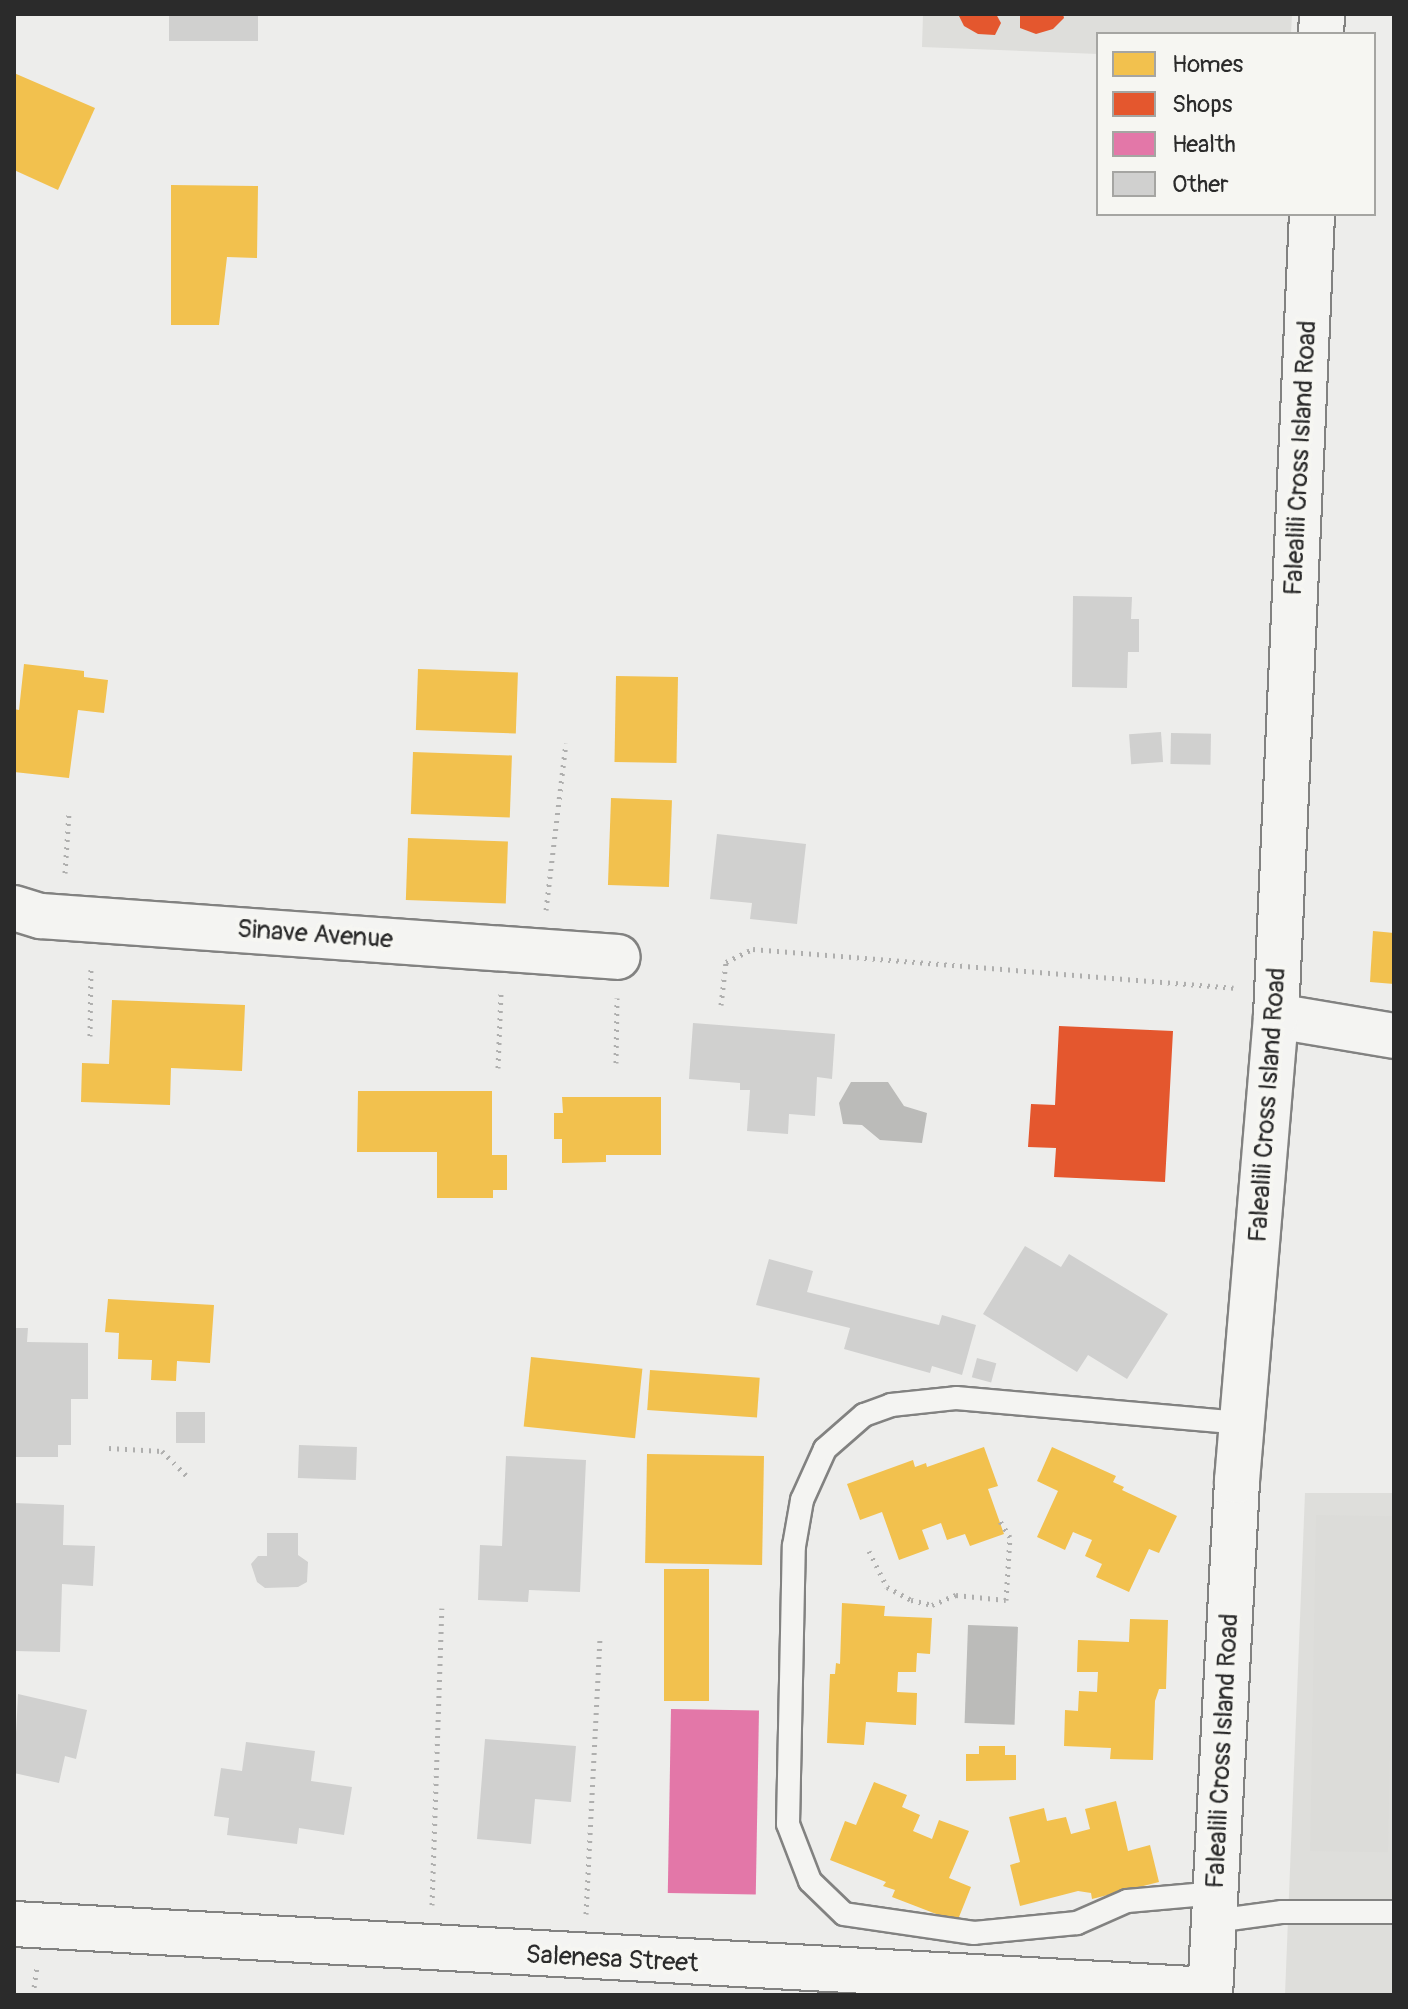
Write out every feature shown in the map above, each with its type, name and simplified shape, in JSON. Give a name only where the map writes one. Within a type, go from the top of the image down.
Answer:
[{"type":"main road","name":"Falealili Cross Island Road","points":[[1210,1993],[1243,1423],[1277,1004],[1312,216]]},
{"type":"main road","name":"Sinave Avenue","points":[[14,908],[78,918],[618,957]]},
{"type":"main road","points":[[1277,1004],[1330,1021],[1394,1036]]},
{"type":"main road","name":"Salenesa Street","points":[[14,1924],[1210,1993]]},
{"type":"lane","points":[[1243,1423],[956,1398],[891,1405],[864,1415],[825,1449],[802,1500],[794,1546],[788,1824],[810,1881],[844,1914],[974,1933],[1077,1923],[1127,1901],[1282,1912],[1394,1912]]},
{"type":"path","points":[[498,1068],[566,743]]},
{"type":"path","points":[[69,812],[90,1036]]},
{"type":"path","points":[[721,1005],[726,962],[753,949],[1277,1004]]},
{"type":"path","points":[[616,1063],[618,957]]},
{"type":"path","points":[[109,1448],[162,1451],[188,1477]]},
{"type":"path","points":[[869,1551],[887,1587],[911,1600],[932,1605],[956,1595],[1006,1600],[1010,1537],[998,1518]]},
{"type":"path","points":[[430,1950],[442,1608]]},
{"type":"path","points":[[584,1959],[600,1635]]},
{"type":"shaded area","points":[[923,14],[1292,14],[1291,32],[1096,32],[1096,54],[922,47]]},
{"type":"shaded area","points":[[851,1082],[888,1082],[904,1106],[927,1113],[922,1143],[880,1140],[862,1125],[843,1124],[839,1103]]},
{"type":"shaded area","points":[[1305,1493],[1394,1493],[1394,1995],[1285,1995]]},
{"type":"shaded area","points":[[1316,1515],[1394,1516],[1388,1852],[1310,1851]]},
{"type":"shaded area","points":[[968,1625],[1018,1627],[1015,1725],[965,1723]]},
{"type":"building: Homes","points":[[14,73],[95,108],[58,190],[14,170]]},
{"type":"building: Homes","points":[[171,185],[258,186],[257,258],[227,257],[219,325],[171,325]]},
{"type":"building: Homes","points":[[24,664],[84,671],[84,677],[108,680],[104,713],[78,710],[69,778],[14,772],[14,709],[19,710]]},
{"type":"building: Homes","points":[[418,669],[518,672],[516,733],[416,730]]},
{"type":"building: Homes","points":[[616,676],[678,677],[676,763],[614,762]]},
{"type":"building: Homes","points":[[413,752],[512,755],[510,817],[411,814]]},
{"type":"building: Homes","points":[[611,798],[672,800],[669,887],[608,885]]},
{"type":"building: Homes","points":[[408,838],[508,841],[506,903],[406,900]]},
{"type":"building: Homes","points":[[1373,931],[1394,933],[1394,984],[1370,982]]},
{"type":"building: Homes","points":[[112,1000],[245,1005],[242,1071],[171,1068],[170,1105],[81,1102],[82,1063],[109,1064]]},
{"type":"building: Homes","points":[[358,1091],[492,1091],[492,1155],[507,1155],[507,1190],[493,1190],[493,1198],[437,1198],[437,1152],[357,1152]]},
{"type":"building: Homes","points":[[562,1097],[661,1097],[661,1155],[606,1155],[606,1162],[562,1163],[562,1139],[554,1139],[554,1113],[563,1113]]},
{"type":"building: Homes","points":[[108,1299],[214,1305],[210,1363],[177,1361],[176,1381],[151,1380],[152,1360],[118,1359],[119,1333],[105,1332]]},
{"type":"building: Homes","points":[[531,1357],[642,1369],[635,1438],[524,1427]]},
{"type":"building: Homes","points":[[650,1370],[760,1378],[757,1418],[647,1410]]},
{"type":"building: Homes","points":[[984,1447],[998,1486],[988,1489],[1004,1534],[970,1546],[965,1534],[947,1540],[941,1523],[922,1530],[929,1549],[899,1560],[882,1512],[860,1520],[847,1484],[913,1460],[915,1467],[926,1463],[927,1467]]},
{"type":"building: Homes","points":[[1052,1447],[1116,1476],[1113,1482],[1124,1487],[1122,1490],[1177,1516],[1159,1553],[1149,1549],[1129,1592],[1096,1577],[1102,1564],[1085,1556],[1092,1540],[1073,1532],[1065,1550],[1037,1537],[1058,1491],[1037,1481]]},
{"type":"building: Homes","points":[[647,1454],[764,1456],[762,1565],[645,1563]]},
{"type":"building: Homes","points":[[664,1569],[709,1569],[709,1701],[664,1701]]},
{"type":"building: Homes","points":[[842,1603],[885,1606],[884,1616],[932,1618],[930,1654],[917,1653],[916,1672],[898,1672],[897,1692],[917,1693],[916,1725],[866,1722],[864,1745],[827,1743],[830,1674],[835,1674],[836,1663],[840,1664]]},
{"type":"building: Homes","points":[[1130,1619],[1168,1620],[1166,1689],[1159,1689],[1155,1701],[1153,1760],[1110,1759],[1111,1748],[1064,1746],[1065,1710],[1078,1711],[1079,1691],[1097,1692],[1098,1672],[1077,1672],[1078,1640],[1129,1642]]},
{"type":"building: Homes","points":[[979,1746],[1005,1746],[1005,1755],[1016,1755],[1016,1780],[966,1781],[966,1754],[979,1754]]},
{"type":"building: Homes","points":[[874,1782],[907,1795],[902,1807],[920,1815],[913,1831],[932,1839],[939,1820],[969,1831],[949,1878],[971,1887],[957,1922],[892,1897],[895,1890],[883,1886],[886,1882],[830,1860],[845,1821],[856,1825]]},
{"type":"building: Homes","points":[[1116,1801],[1128,1851],[1150,1845],[1159,1882],[1092,1899],[1091,1893],[1078,1891],[1020,1906],[1010,1865],[1020,1862],[1009,1817],[1044,1808],[1047,1821],[1066,1817],[1071,1834],[1090,1829],[1085,1809]]},
{"type":"building: Shops","points":[[958,14],[996,14],[1001,23],[995,35],[978,34],[964,26]]},
{"type":"building: Shops","points":[[1020,14],[1063,14],[1064,18],[1053,29],[1036,34],[1020,28]]},
{"type":"building: Shops","points":[[1059,1026],[1173,1031],[1165,1182],[1054,1177],[1056,1148],[1028,1147],[1031,1104],[1055,1105]]},
{"type":"building: Health","points":[[671,1709],[759,1711],[756,1895],[668,1893]]},
{"type":"building: Other","points":[[169,14],[258,14],[258,41],[169,41]]},
{"type":"building: Other","points":[[1073,596],[1132,597],[1131,619],[1139,619],[1139,652],[1128,652],[1127,688],[1072,687]]},
{"type":"building: Other","points":[[1161,732],[1163,762],[1131,764],[1129,734]]},
{"type":"building: Other","points":[[1171,733],[1211,734],[1210,765],[1170,764]]},
{"type":"building: Other","points":[[717,834],[806,844],[797,924],[750,919],[752,903],[710,899]]},
{"type":"building: Other","points":[[693,1023],[835,1034],[832,1079],[817,1077],[815,1116],[789,1114],[788,1134],[747,1131],[750,1090],[740,1090],[740,1083],[689,1079]]},
{"type":"building: Other","points":[[1025,1246],[1061,1267],[1069,1254],[1168,1314],[1127,1379],[1088,1355],[1077,1372],[983,1314]]},
{"type":"building: Other","points":[[769,1259],[813,1271],[807,1292],[939,1325],[942,1315],[976,1325],[962,1375],[932,1366],[930,1373],[844,1349],[850,1328],[756,1305]]},
{"type":"building: Other","points":[[14,1328],[28,1328],[27,1342],[88,1343],[88,1399],[71,1399],[71,1445],[58,1445],[58,1457],[14,1457]]},
{"type":"building: Other","points":[[977,1358],[996,1363],[991,1382],[972,1377]]},
{"type":"building: Other","points":[[176,1412],[205,1412],[205,1443],[176,1443]]},
{"type":"building: Other","points":[[299,1445],[357,1447],[356,1480],[298,1478]]},
{"type":"building: Other","points":[[506,1456],[586,1460],[580,1592],[529,1590],[528,1602],[478,1600],[480,1545],[502,1546]]},
{"type":"building: Other","points":[[14,1503],[64,1505],[63,1545],[95,1546],[93,1586],[62,1584],[60,1652],[14,1651]]},
{"type":"building: Other","points":[[267,1533],[298,1533],[298,1555],[308,1562],[307,1582],[298,1587],[265,1588],[257,1582],[251,1564],[258,1556],[267,1556]]},
{"type":"building: Other","points":[[18,1694],[87,1710],[76,1759],[65,1756],[59,1783],[14,1773]]},
{"type":"building: Other","points":[[485,1739],[576,1746],[571,1802],[535,1799],[531,1844],[477,1839]]},
{"type":"building: Other","points":[[246,1742],[315,1751],[311,1781],[352,1787],[344,1835],[299,1828],[297,1844],[227,1835],[229,1818],[214,1816],[221,1768],[242,1771]]}]
